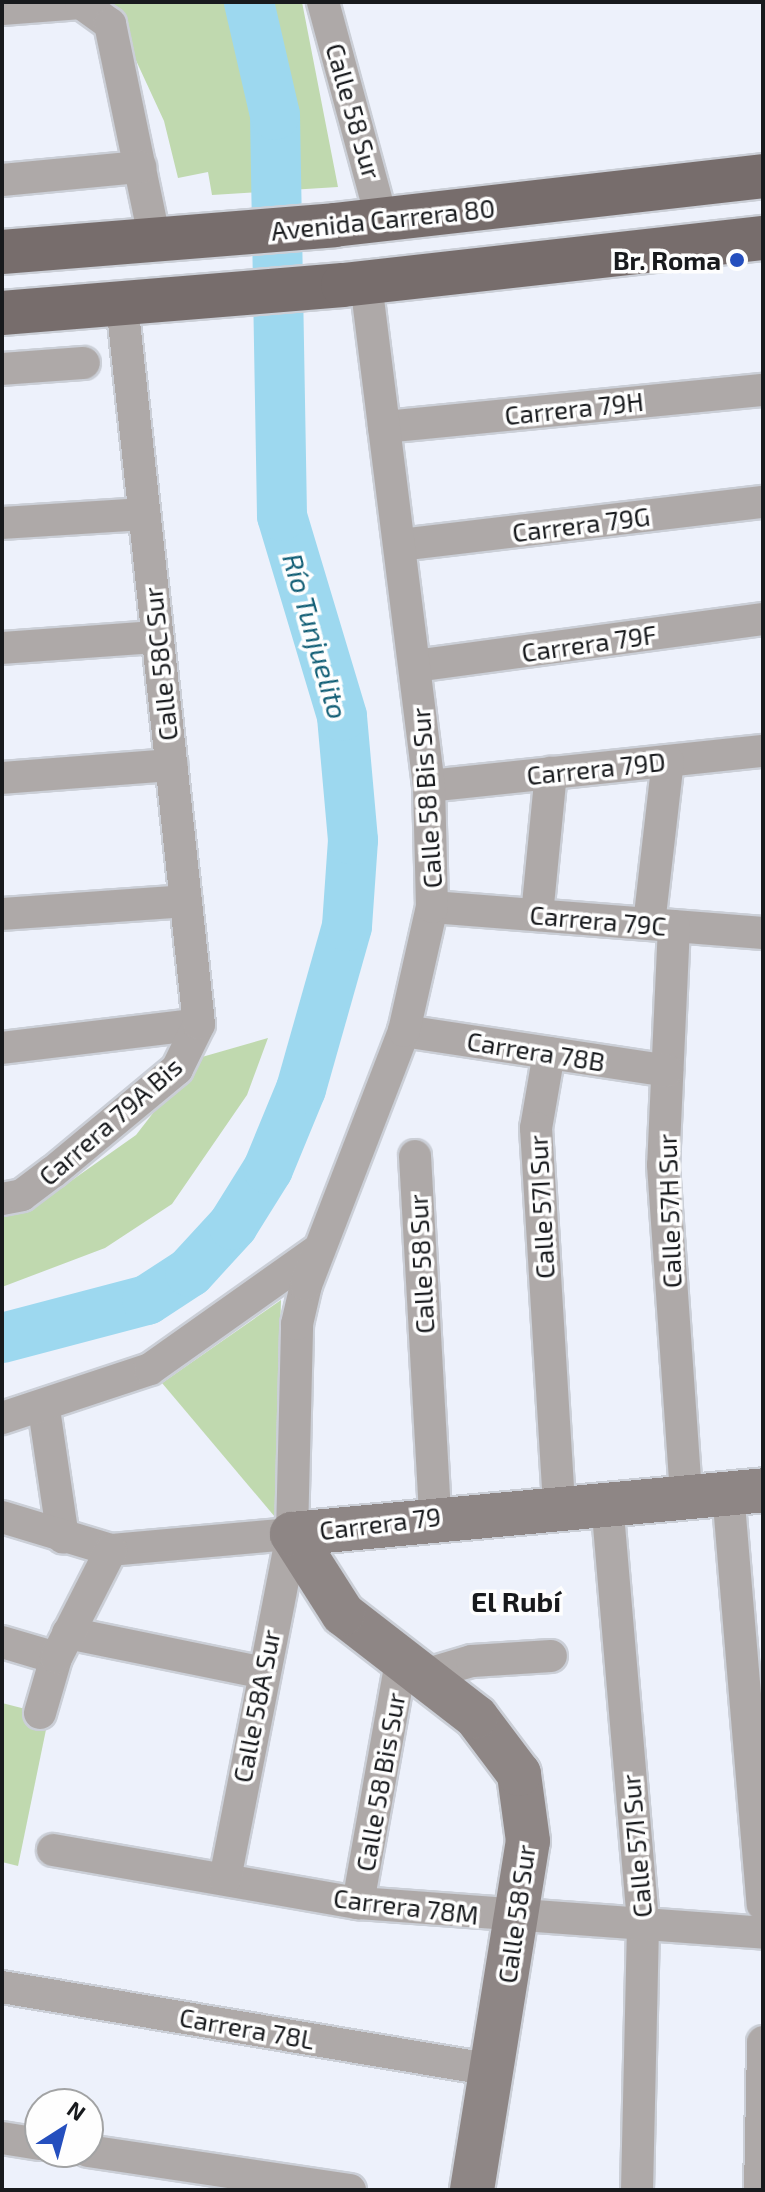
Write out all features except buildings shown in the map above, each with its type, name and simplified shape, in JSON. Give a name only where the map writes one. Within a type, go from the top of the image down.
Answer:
[{"type":"main road","name":"Avenida Carrera 80","points":[[2,252],[155,242],[334,225],[763,176]]},
{"type":"main road","points":[[2,313],[355,284],[763,238]]},
{"type":"street","name":"Calle 58 Sur","points":[[323,2],[382,220]]},
{"type":"street","points":[[2,9],[93,8],[110,24],[155,242]]},
{"type":"street","points":[[2,180],[140,167]]},
{"type":"street","name":"Calle 58 Bis Sur","points":[[292,1534],[297,1324],[315,1252],[404,1031],[432,907],[429,786],[415,666],[384,427],[355,284]]},
{"type":"street","name":"Calle 58C Sur","points":[[122,304],[199,1024]]},
{"type":"street","points":[[2,369],[84,363]]},
{"type":"street","name":"Carrera 79H","points":[[384,427],[763,390]]},
{"type":"street","name":"Carrera 79G","points":[[400,545],[763,502]]},
{"type":"street","points":[[2,523],[144,514]]},
{"type":"street","name":"Carrera 79F","points":[[415,666],[763,619]]},
{"type":"street","points":[[2,648],[157,637]]},
{"type":"street","name":"Carrera 79D","points":[[429,786],[763,751]]},
{"type":"street","name":"Calle 57H Sur","points":[[668,761],[662,925],[667,1071],[663,1165],[686,1496]]},
{"type":"street","points":[[2,778],[172,765]]},
{"type":"street","points":[[537,915],[551,773]]},
{"type":"street","points":[[2,914],[186,901]]},
{"type":"street","name":"Carrera 79C","points":[[432,907],[763,933]]},
{"type":"street","points":[[2,1048],[199,1024]]},
{"type":"street","name":"Carrera 79A Bis","points":[[2,1199],[22,1195],[53,1172],[177,1069],[199,1024]]},
{"type":"street","name":"Carrera 78B","points":[[404,1031],[667,1071]]},
{"type":"street","name":"Calle 57I Sur","points":[[549,1053],[536,1128],[559,1506]]},
{"type":"street","name":"Calle 58 Sur","points":[[415,1156],[435,1516]]},
{"type":"street","points":[[2,1418],[44,1409],[150,1369],[315,1252]]},
{"type":"street","points":[[44,1409],[63,1538]]},
{"type":"street","points":[[746,1491],[763,1905]]},
{"type":"street","name":"Carrera 79","points":[[2,1517],[63,1538],[111,1550],[292,1534],[435,1516],[746,1491]]},
{"type":"street","name":"Calle 57I Sur","points":[[607,1502],[643,1926],[637,2190]]},
{"type":"street","name":"Calle 58 Sur","points":[[292,1534],[343,1614],[485,1727],[519,1774],[528,1841],[472,2190]]},
{"type":"street","name":"Calle 58A Sur","points":[[225,1879],[260,1672],[292,1534]]},
{"type":"street","points":[[40,1713],[62,1646],[111,1550]]},
{"type":"street","points":[[2,1642],[62,1646],[260,1672]]},
{"type":"street","points":[[413,1668],[551,1656]]},
{"type":"street","name":"Calle 58 Bis Sur","points":[[358,1903],[413,1668]]},
{"type":"street","name":"Carrera 78M","points":[[53,1850],[358,1903],[517,1919],[763,1933]]},
{"type":"street","name":"Carrera 78L","points":[[2,1987],[492,2070]]},
{"type":"street","points":[[760,2190],[763,2042]]},
{"type":"street","points":[[2,2138],[24,2141]]},
{"type":"street","points":[[104,2156],[163,2176],[350,2190]]},
{"type":"green space","points":[[109,2],[302,2],[338,187],[212,195],[208,172],[178,178],[164,121]]},
{"type":"green space","points":[[268,1038],[247,1095],[172,1204],[105,1248],[2,1287],[2,1216],[51,1195],[136,1135],[195,1059]]},
{"type":"green space","points":[[281,1300],[275,1517],[162,1383]]},
{"type":"green space","points":[[2,1703],[49,1715],[18,1866],[2,1862]]},
{"type":"waterway","name":"Río Tunjuelito","points":[[2,1338],[147,1300],[190,1272],[233,1225],[268,1169],[301,1089],[347,926],[353,840],[342,716],[282,516],[275,115],[249,2]]},
{"type":"place","name":"Br. Roma","points":[[737,260]]},
{"type":"district","name":"El Rubí","points":[[516,1601]]}]
